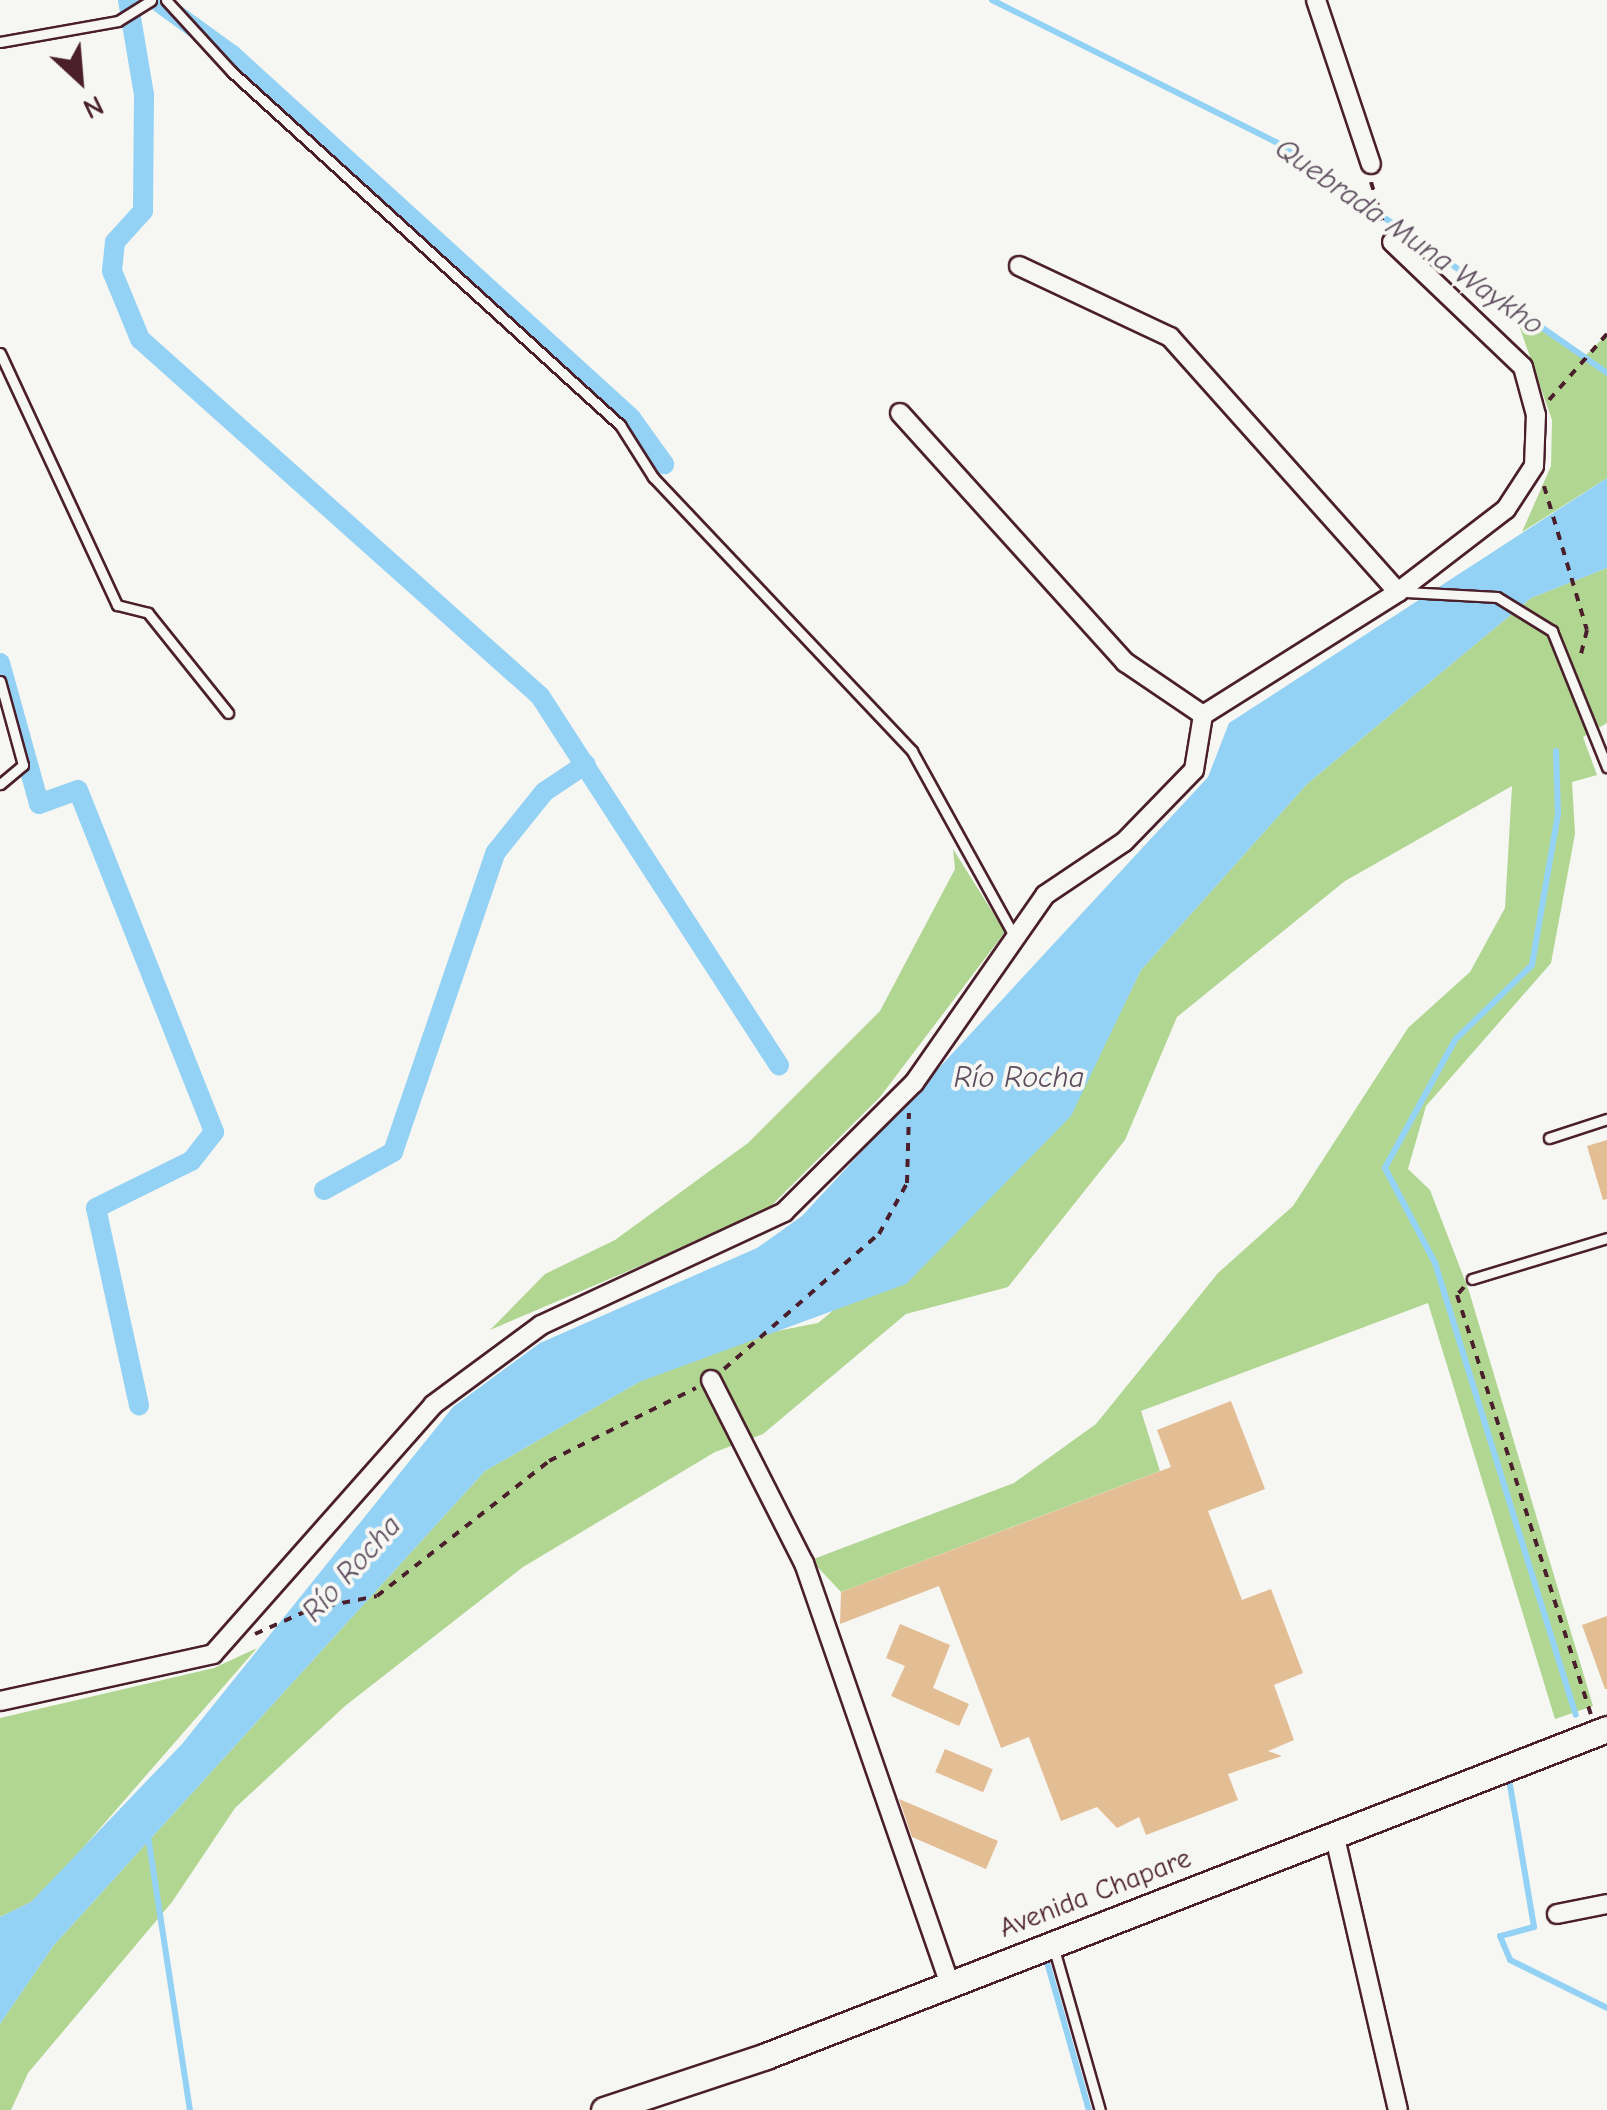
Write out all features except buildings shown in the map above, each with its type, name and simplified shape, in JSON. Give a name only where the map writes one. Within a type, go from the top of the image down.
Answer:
[{"type":"main road","name":"Avenida Chapare","points":[[604,2110],[644,2102],[1602,1731]]},
{"type":"street","points":[[1316,0],[1371,164]]},
{"type":"street","points":[[0,1701],[213,1654],[433,1405],[542,1325],[784,1212],[914,1083],[1045,896],[1124,842],[1194,770],[1203,715],[1398,592],[1506,509],[1534,466],[1536,415],[1523,367],[1392,242]]},
{"type":"street","points":[[1018,266],[1170,337],[1398,592]]},
{"type":"street","points":[[900,413],[1125,662],[1203,715]]},
{"type":"street","points":[[710,1380],[804,1563],[948,1982]]},
{"type":"street","points":[[1334,1833],[1398,2110]]},
{"type":"street","points":[[1557,1914],[1607,1904]]},
{"type":"lane","points":[[0,42],[118,21],[151,0]]},
{"type":"lane","points":[[166,0],[232,72],[620,425],[652,478],[912,751],[1016,938]]},
{"type":"lane","points":[[0,352],[117,605],[148,613],[228,713]]},
{"type":"lane","points":[[1398,592],[1498,596],[1552,631],[1607,767]]},
{"type":"lane","points":[[0,682],[23,765],[0,784]]},
{"type":"lane","points":[[1549,1138],[1607,1119]]},
{"type":"lane","points":[[1472,1279],[1607,1238]]},
{"type":"lane","points":[[1053,1943],[1100,2110]]},
{"type":"path","points":[[1371,164],[1370,203],[1392,242]]},
{"type":"path","points":[[1536,415],[1607,334]]},
{"type":"path","points":[[1552,503],[1587,630],[1573,688]]},
{"type":"path","points":[[246,1639],[311,1609],[377,1596],[549,1461],[710,1380],[879,1234],[908,1183],[914,1083]]},
{"type":"path","points":[[1472,1279],[1458,1295],[1602,1731]]},
{"type":"green space","points":[[1515,314],[1584,357],[1607,334],[1607,478],[1522,532],[1551,466],[1552,420]]},
{"type":"green space","points":[[1607,568],[1607,723],[1583,737],[1597,775],[1572,782],[1575,834],[1551,963],[1426,1106],[1408,1169],[1430,1190],[1469,1291],[1593,1706],[1555,1719],[1428,1303],[1141,1411],[1160,1471],[841,1592],[811,1560],[1014,1483],[1096,1424],[1218,1273],[1293,1206],[1408,1028],[1470,972],[1505,908],[1512,786],[1345,881],[1177,1017],[1125,1140],[1008,1287],[906,1314],[763,1434],[715,1452],[523,1567],[345,1706],[235,1808],[172,1902],[28,2073],[11,2110],[0,2110],[0,2024],[54,1945],[485,1471],[639,1382],[736,1339],[818,1323],[1070,1116],[1141,970],[1307,784],[1531,598]]},
{"type":"green space","points":[[953,849],[1005,932],[880,1097],[764,1213],[490,1330],[545,1274],[615,1240],[748,1143],[880,1011],[955,869]]},
{"type":"green space","points":[[257,1648],[68,1865],[31,1902],[0,1917],[0,1718],[214,1668]]},
{"type":"water","name":"Río Rocha","points":[[1607,478],[1607,568],[1531,598],[1307,784],[1141,970],[1071,1116],[906,1284],[639,1382],[485,1471],[54,1945],[0,2024],[0,1917],[31,1902],[182,1744],[453,1407],[540,1343],[757,1248],[802,1216],[1208,777],[1229,723]]},
{"type":"waterway","points":[[128,0],[144,95],[143,211],[115,242],[112,271],[140,339],[540,696],[779,1066]]},
{"type":"waterway","points":[[156,0],[232,55],[631,418],[664,464]]},
{"type":"waterway","name":"Quebrada Muna Waykho","points":[[992,0],[1276,142],[1607,373]]},
{"type":"waterway","points":[[0,663],[39,804],[78,790],[214,1132],[191,1161],[96,1208],[139,1405]]},
{"type":"waterway","points":[[1556,751],[1558,814],[1532,965],[1455,1040],[1385,1168],[1435,1263],[1576,1715]]},
{"type":"waterway","points":[[324,1190],[393,1152],[496,852],[544,792],[586,764]]},
{"type":"waterway","points":[[1510,1785],[1534,1927],[1500,1936],[1510,1960],[1607,2008]]},
{"type":"waterway","points":[[148,1836],[190,2110]]},
{"type":"waterway","points":[[1047,1962],[1089,2110]]}]
